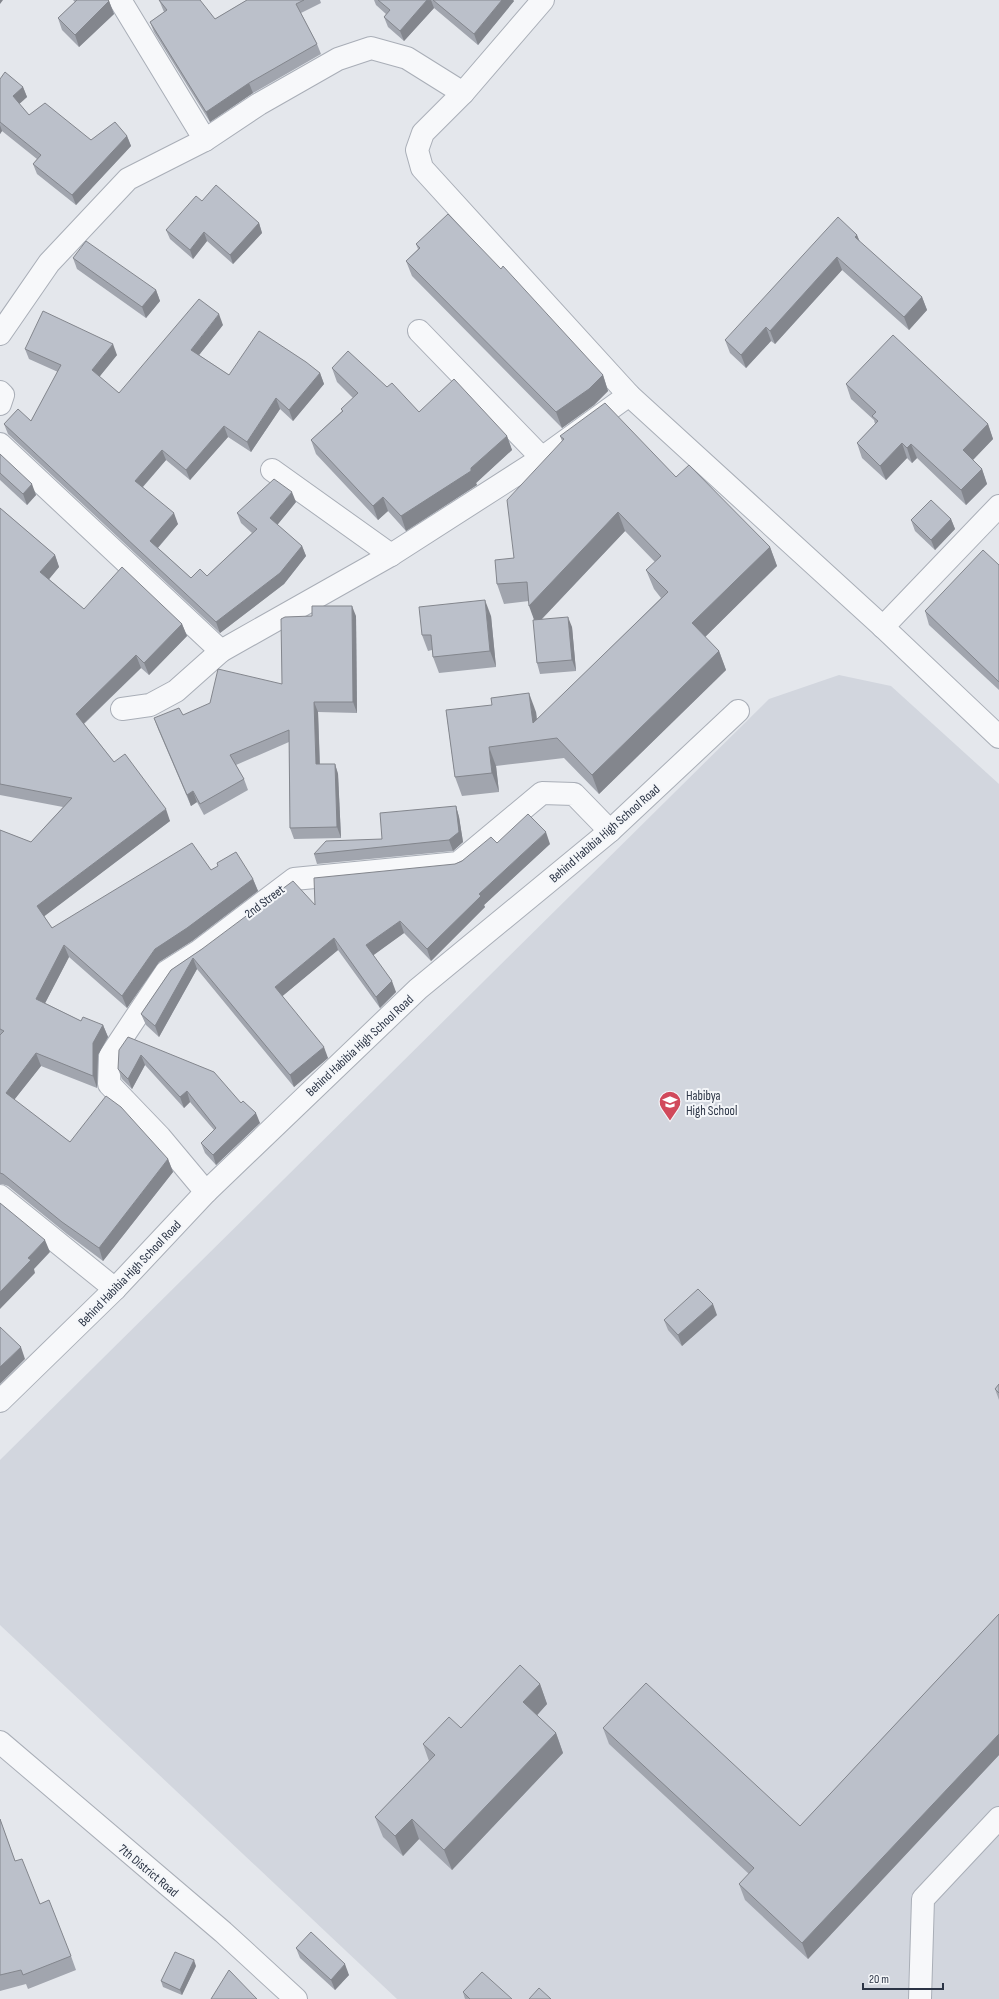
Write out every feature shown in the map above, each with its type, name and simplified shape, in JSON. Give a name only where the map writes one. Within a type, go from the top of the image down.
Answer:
[{"type":"street","points":[[120,0],[205,140]]},
{"type":"street","points":[[543,0],[463,93],[423,133],[417,150],[422,168],[629,395],[883,627],[999,738]]},
{"type":"street","points":[[0,334],[49,263],[128,179],[205,140],[259,104],[338,59],[371,48],[407,58],[463,93]]},
{"type":"street","points":[[419,330],[542,458]]},
{"type":"street","points":[[0,392],[3,395],[0,404]]},
{"type":"street","points":[[122,709],[150,705],[176,691],[221,651],[391,555],[542,458],[629,395]]},
{"type":"street","points":[[0,444],[221,651]]},
{"type":"street","points":[[272,470],[391,555]]},
{"type":"street","points":[[883,627],[999,506]]},
{"type":"street","name":"Behind Habibia High School Road","points":[[0,1401],[115,1290],[206,1192],[418,989],[610,831],[738,711]]},
{"type":"street","name":"2nd Street","points":[[206,1192],[160,1137],[109,1084],[110,1056],[166,972],[199,950],[294,879],[458,863],[542,793],[574,794],[610,831]]},
{"type":"street","points":[[0,1196],[115,1290]]},
{"type":"street","name":"7th District Road","points":[[3,1749],[223,1932],[296,1999]]},
{"type":"street","points":[[920,1999],[923,1899],[999,1818]]},
{"type":"shaded area","name":"Habibya High School","points":[[839,675],[891,686],[999,784],[999,1999],[397,1999],[0,1625],[0,1460],[769,699]]},
{"type":"building","points":[[77,0],[109,1],[75,35],[58,18]]},
{"type":"building","points":[[159,0],[200,0],[215,19],[247,0],[304,0],[296,4],[317,44],[249,83],[206,112],[150,22],[167,10]]},
{"type":"building","points":[[378,0],[427,0],[400,31],[384,17],[390,10]]},
{"type":"building","points":[[433,0],[502,0],[474,34]]},
{"type":"building","points":[[5,72],[23,87],[13,96],[29,115],[45,103],[91,140],[115,122],[127,136],[72,195],[33,164],[41,155],[0,122],[0,79]]},
{"type":"building","points":[[216,185],[259,223],[230,255],[204,232],[190,250],[166,230],[196,196],[202,201]]},
{"type":"building","points":[[448,214],[501,269],[503,266],[603,375],[589,389],[556,412],[406,261],[420,248],[416,244]]},
{"type":"building","points":[[838,217],[857,235],[855,237],[922,297],[904,317],[837,257],[770,331],[766,327],[741,355],[725,340]]},
{"type":"building","points":[[86,241],[156,290],[142,307],[73,258]]},
{"type":"building","points":[[199,299],[219,314],[191,350],[229,375],[259,331],[320,373],[289,410],[276,398],[247,442],[224,426],[186,470],[162,450],[135,481],[174,513],[150,541],[191,578],[200,569],[207,576],[257,529],[237,513],[274,479],[292,492],[270,518],[302,546],[280,573],[216,622],[4,424],[18,409],[31,421],[61,365],[25,349],[43,311],[113,344],[92,370],[119,393]]},
{"type":"building","points":[[893,335],[988,424],[963,450],[982,469],[961,490],[911,444],[907,448],[902,443],[880,466],[857,443],[878,421],[872,416],[876,412],[846,384]]},
{"type":"building","points":[[348,351],[387,387],[392,383],[419,412],[454,379],[507,436],[471,468],[471,471],[401,516],[383,497],[373,506],[311,440],[343,411],[341,409],[358,393],[332,368]]},
{"type":"building","points":[[605,403],[676,477],[689,465],[770,547],[692,623],[719,651],[592,775],[557,738],[489,747],[492,773],[455,777],[446,710],[492,705],[491,698],[529,693],[533,723],[668,592],[646,570],[661,556],[618,512],[529,606],[527,582],[497,584],[495,560],[514,558],[507,500],[564,439],[560,436]]},
{"type":"building","points":[[0,454],[32,484],[23,494],[0,473]]},
{"type":"building","points":[[931,500],[951,519],[931,540],[911,520]]},
{"type":"building","points":[[0,508],[55,555],[40,572],[84,609],[122,567],[182,624],[144,663],[136,655],[76,714],[114,762],[125,754],[166,809],[37,906],[52,928],[192,843],[211,870],[218,866],[217,863],[236,852],[253,879],[187,928],[155,949],[122,996],[64,945],[36,999],[81,1021],[83,1017],[103,1025],[93,1043],[93,1076],[36,1053],[6,1093],[70,1142],[106,1096],[121,1107],[168,1159],[99,1248],[62,1222],[0,1173],[0,1035],[4,1031],[0,1029],[0,830],[31,842],[72,798],[0,784]]},
{"type":"building","points":[[983,550],[999,565],[999,682],[925,611]]},
{"type":"building","points":[[485,600],[490,651],[433,657],[431,635],[422,635],[419,607]]},
{"type":"building","points":[[312,606],[352,606],[353,702],[314,702],[316,764],[335,764],[337,827],[290,828],[289,730],[230,755],[244,779],[200,804],[193,791],[187,795],[154,718],[179,708],[183,715],[210,703],[218,669],[282,684],[281,619],[285,617],[312,616]]},
{"type":"building","points":[[568,617],[572,660],[537,663],[533,620]]},
{"type":"building","points":[[456,806],[459,832],[449,840],[314,854],[326,841],[382,839],[380,813]]},
{"type":"building","points":[[528,814],[546,832],[479,894],[481,896],[427,949],[400,921],[366,945],[392,981],[376,997],[334,938],[275,987],[324,1047],[290,1075],[193,958],[155,1026],[141,1014],[171,970],[202,949],[293,881],[315,905],[314,878],[455,864],[462,861],[491,837],[497,843]]},
{"type":"building","points":[[128,1037],[214,1072],[241,1103],[243,1101],[256,1113],[213,1155],[201,1143],[216,1128],[187,1091],[180,1097],[141,1055],[128,1079],[118,1069],[119,1050]]},
{"type":"building","points":[[0,1203],[45,1240],[28,1258],[31,1260],[0,1292]]},
{"type":"building","points":[[698,1289],[713,1304],[678,1335],[664,1320]]},
{"type":"building","points":[[0,1327],[21,1347],[0,1367]]},
{"type":"building","points":[[999,1384],[999,1393],[995,1389]]},
{"type":"building","points":[[999,1614],[999,1734],[802,1943],[739,1884],[754,1868],[603,1728],[646,1683],[800,1826]]},
{"type":"building","points":[[520,1665],[540,1684],[523,1702],[556,1733],[444,1850],[412,1819],[395,1836],[375,1817],[435,1755],[423,1744],[449,1717],[461,1728]]},
{"type":"building","points":[[0,1819],[15,1861],[22,1859],[40,1904],[49,1900],[71,1956],[23,1975],[21,1970],[0,1975]]},
{"type":"building","points":[[311,1932],[345,1964],[331,1980],[296,1948]]},
{"type":"building","points":[[175,1952],[194,1960],[180,1990],[161,1981]]},
{"type":"building","points":[[229,1970],[257,1999],[211,1999]]},
{"type":"building","points":[[482,1972],[512,1999],[470,1999],[463,1992]]},
{"type":"building","points":[[539,1988],[551,1999],[529,1999]]},
{"type":"place","name":"Habibya High School","points":[[670,1122]]}]
